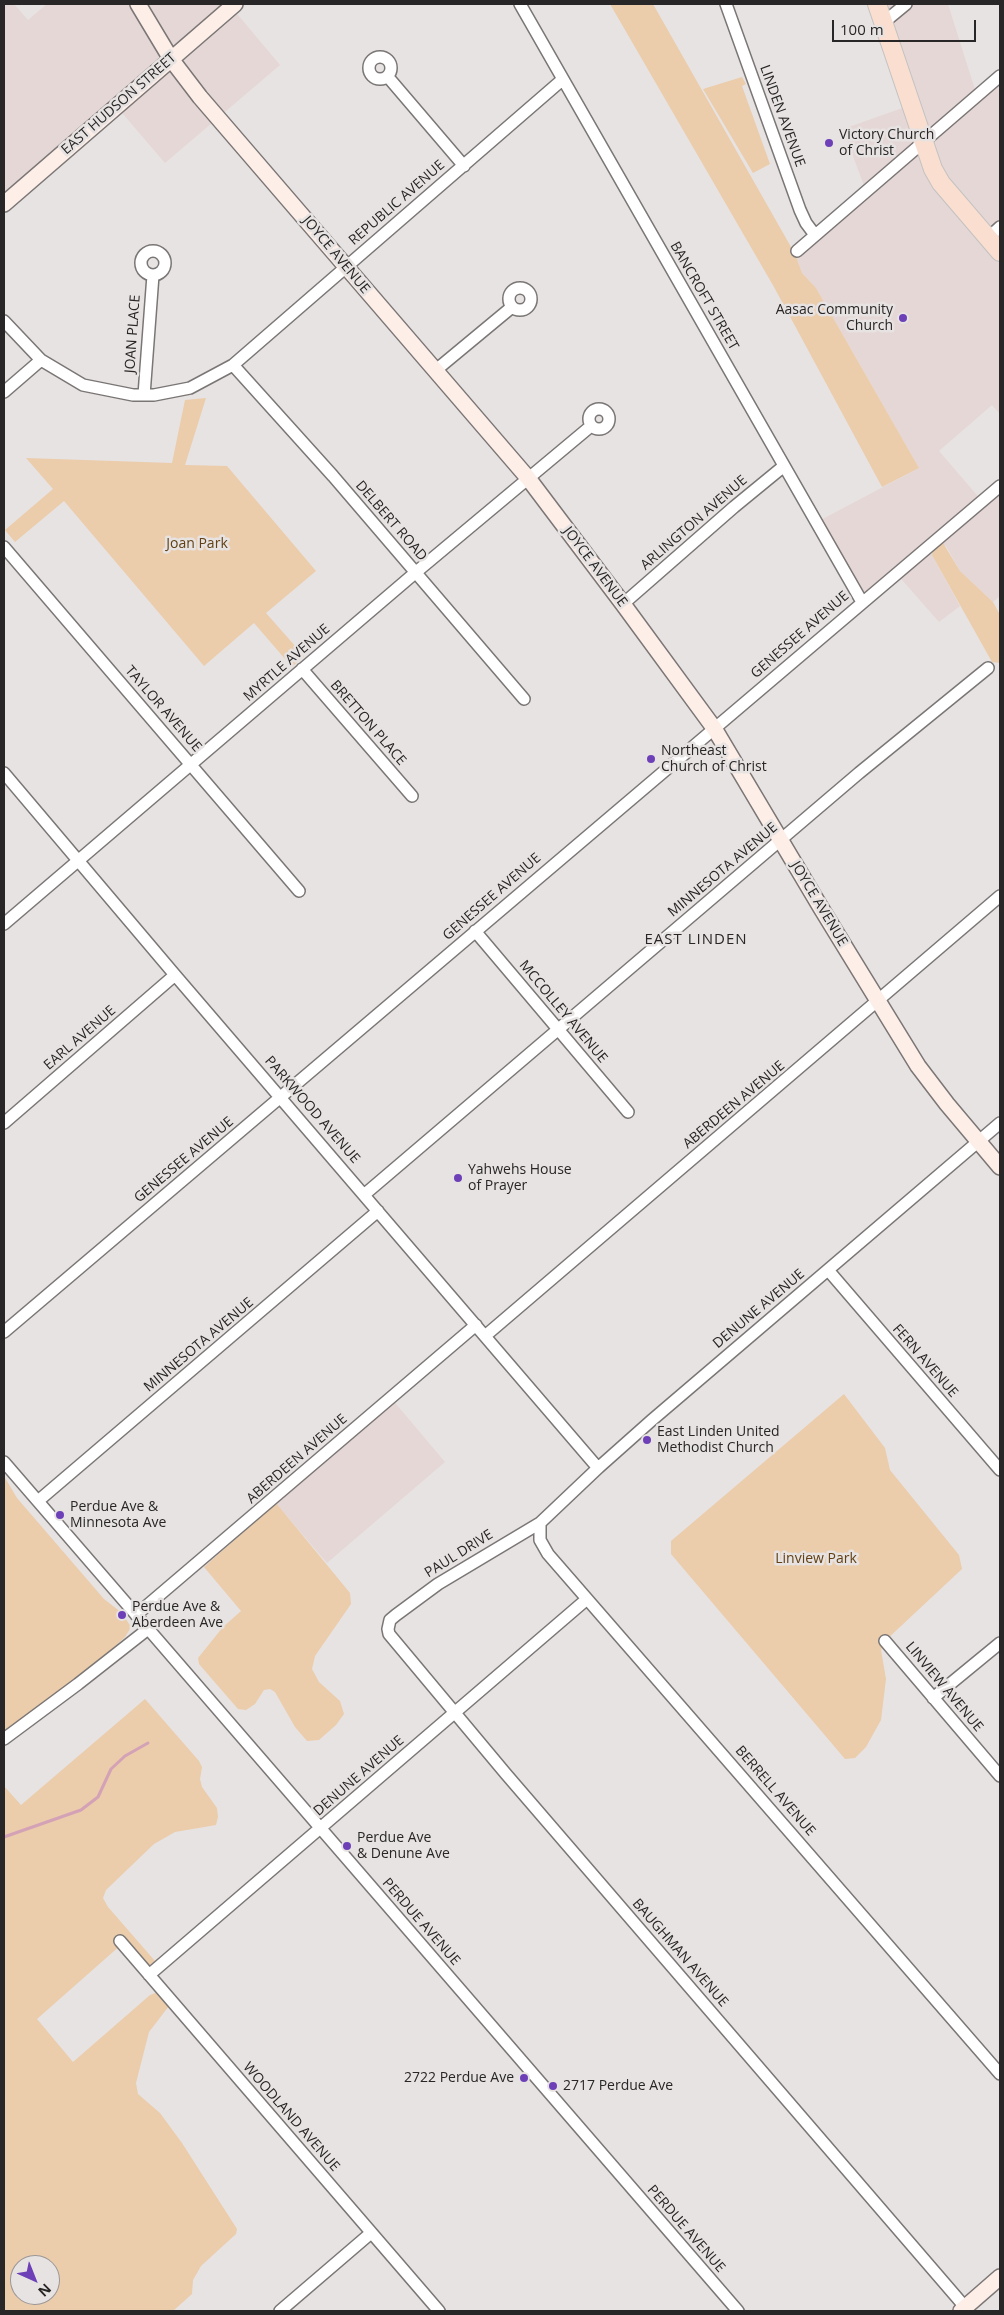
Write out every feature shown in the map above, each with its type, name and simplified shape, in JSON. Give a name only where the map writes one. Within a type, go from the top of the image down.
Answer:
[{"type":"main road","points":[[877,4],[933,169],[941,184],[994,233],[1000,252]]},
{"type":"street","name":"JOYCE AVENUE","points":[[138,4],[171,59],[200,97],[528,478],[623,604],[714,728],[918,1066],[1000,1167]]},
{"type":"street","name":"EAST HUDSON STREET","points":[[4,204],[235,4]]},
{"type":"street","name":"BANCROFT STREET","points":[[520,4],[862,602]]},
{"type":"street","name":"LINDEN AVENUE","points":[[726,4],[800,210],[806,224],[815,235]]},
{"type":"street","points":[[883,23],[906,4]]},
{"type":"street","points":[[797,251],[1000,76]]},
{"type":"street","points":[[388,77],[464,166]]},
{"type":"street","name":"REPUBLIC AVENUE","points":[[144,395],[154,395],[190,388],[233,365],[562,80]]},
{"type":"street","name":"JOAN PLACE","points":[[144,395],[153,275]]},
{"type":"street","points":[[436,370],[512,308]]},
{"type":"street","points":[[4,321],[41,360],[83,385],[133,395],[144,395]]},
{"type":"street","points":[[4,392],[41,360]]},
{"type":"street","name":"DELBERT ROAD","points":[[233,365],[524,699]]},
{"type":"street","name":"MYRTLE AVENUE","points":[[4,924],[415,573],[591,426]]},
{"type":"street","name":"ARLINGTON AVENUE","points":[[623,604],[784,466]]},
{"type":"street","name":"GENESSEE AVENUE","points":[[4,1332],[1000,486]]},
{"type":"street","name":"TAYLOR AVENUE","points":[[4,547],[299,892]]},
{"type":"street","name":"MINNESOTA AVENUE","points":[[365,1194],[859,773],[988,668]]},
{"type":"street","name":"BRETTON PLACE","points":[[302,670],[412,796]]},
{"type":"street","name":"PARKWOOD AVENUE","points":[[4,773],[175,976],[281,1096],[598,1468]]},
{"type":"street","name":"ABERDEEN AVENUE","points":[[485,1336],[799,1070],[877,1000],[1000,896]]},
{"type":"street","name":"MCCOLLEY AVENUE","points":[[476,931],[628,1112]]},
{"type":"street","name":"EARL AVENUE","points":[[4,1123],[175,976]]},
{"type":"street","name":"DENUNE AVENUE","points":[[540,1523],[598,1468],[1000,1123]]},
{"type":"street","name":"MINNESOTA AVENUE","points":[[38,1501],[378,1212]]},
{"type":"street","name":"FERN AVENUE","points":[[828,1270],[1000,1470]]},
{"type":"street","name":"ABERDEEN AVENUE","points":[[136,1615],[476,1325]]},
{"type":"street","name":"PERDUE AVENUE","points":[[4,1462],[738,2311]]},
{"type":"street","name":"BERRELL AVENUE","points":[[540,1523],[540,1540],[548,1554],[1000,2074]]},
{"type":"street","name":"PAUL DRIVE","points":[[396,1615],[438,1584],[540,1523]]},
{"type":"street","name":"DENUNE AVENUE","points":[[149,1975],[588,1599]]},
{"type":"street","name":"BAUGHMAN AVENUE","points":[[396,1615],[388,1625],[390,1634],[963,2309]]},
{"type":"street","points":[[4,1739],[148,1629]]},
{"type":"street","name":"LINVIEW AVENUE","points":[[885,1641],[1000,1776]]},
{"type":"street","points":[[933,1698],[1000,1643]]},
{"type":"street","name":"WOODLAND AVENUE","points":[[120,1941],[439,2311]]},
{"type":"street","points":[[280,2311],[371,2233]]},
{"type":"street","points":[[963,2309],[1000,2277]]},
{"type":"shaded area","points":[[4,4],[14,4],[28,20],[47,4],[224,4],[238,15],[280,65],[165,163],[117,107],[4,205]]},
{"type":"shaded area","points":[[876,4],[948,4],[977,96],[1000,76],[1000,414],[992,405],[939,451],[982,501],[994,491],[1000,498],[1000,596],[993,602],[960,571],[946,546],[932,555],[960,606],[939,622],[896,573],[864,601],[817,522],[919,468],[816,288],[802,273],[795,254],[866,191],[843,129],[911,105]]},
{"type":"shaded area","points":[[391,1398],[445,1462],[327,1563],[272,1499]]},
{"type":"green space","points":[[610,4],[653,4],[795,254],[802,273],[816,288],[919,468],[882,487],[774,287]]},
{"type":"green space","points":[[742,77],[746,84],[742,86],[770,164],[753,173],[703,89]]},
{"type":"green space","name":"Joan Park","points":[[206,398],[185,465],[227,466],[316,571],[266,613],[304,656],[292,667],[254,623],[204,666],[64,501],[15,542],[5,530],[53,489],[26,458],[172,463],[185,400]]},
{"type":"green space","points":[[943,543],[960,571],[993,602],[1000,615],[1000,663],[992,662],[932,555],[935,547]]},
{"type":"green space","name":"Linview Park","points":[[844,1394],[885,1448],[890,1470],[959,1555],[962,1569],[885,1641],[881,1650],[886,1679],[881,1720],[866,1747],[855,1758],[845,1759],[671,1554],[671,1541]]},
{"type":"green space","points":[[4,1476],[17,1498],[104,1599],[122,1613],[131,1627],[125,1637],[84,1675],[4,1737]]},
{"type":"green space","points":[[276,1503],[350,1593],[351,1604],[315,1656],[312,1669],[319,1682],[340,1701],[344,1714],[336,1725],[319,1740],[307,1741],[295,1727],[275,1692],[270,1689],[264,1690],[255,1704],[246,1710],[238,1709],[199,1664],[198,1658],[223,1627],[241,1611],[204,1567]]},
{"type":"green space","points":[[145,1699],[199,1761],[202,1767],[200,1779],[202,1787],[217,1808],[218,1817],[216,1825],[175,1832],[154,1844],[106,1890],[103,1898],[108,1907],[155,1961],[151,1968],[122,1944],[37,2019],[73,2062],[150,1995],[158,1992],[169,2006],[149,2032],[136,2083],[138,2094],[160,2113],[182,2143],[237,2229],[236,2234],[201,2266],[193,2280],[192,2294],[173,2311],[4,2311],[4,1786],[21,1805]]},
{"type":"waterway","points":[[4,1837],[81,1810],[98,1797],[111,1769],[125,1756],[148,1743]]},
{"type":"place","name":"Victory Church of Christ","points":[[829,143]]},
{"type":"place","name":"Aasac Community Church","points":[[903,318]]},
{"type":"place","name":"Northeast Church of Christ","points":[[651,759]]},
{"type":"place","name":"Yahwehs House of Prayer","points":[[458,1178]]},
{"type":"place","name":"East Linden United Methodist Church","points":[[647,1440]]},
{"type":"place","name":"Perdue Ave & Minnesota Ave","points":[[60,1515]]},
{"type":"place","name":"Perdue Ave & Aberdeen Ave","points":[[122,1615]]},
{"type":"place","name":"Perdue Ave & Denune Ave","points":[[347,1846]]},
{"type":"place","name":"2722 Perdue Ave","points":[[524,2078]]},
{"type":"place","name":"2717 Perdue Ave","points":[[553,2086]]},
{"type":"district","name":"EAST LINDEN","points":[[696,940]]}]
